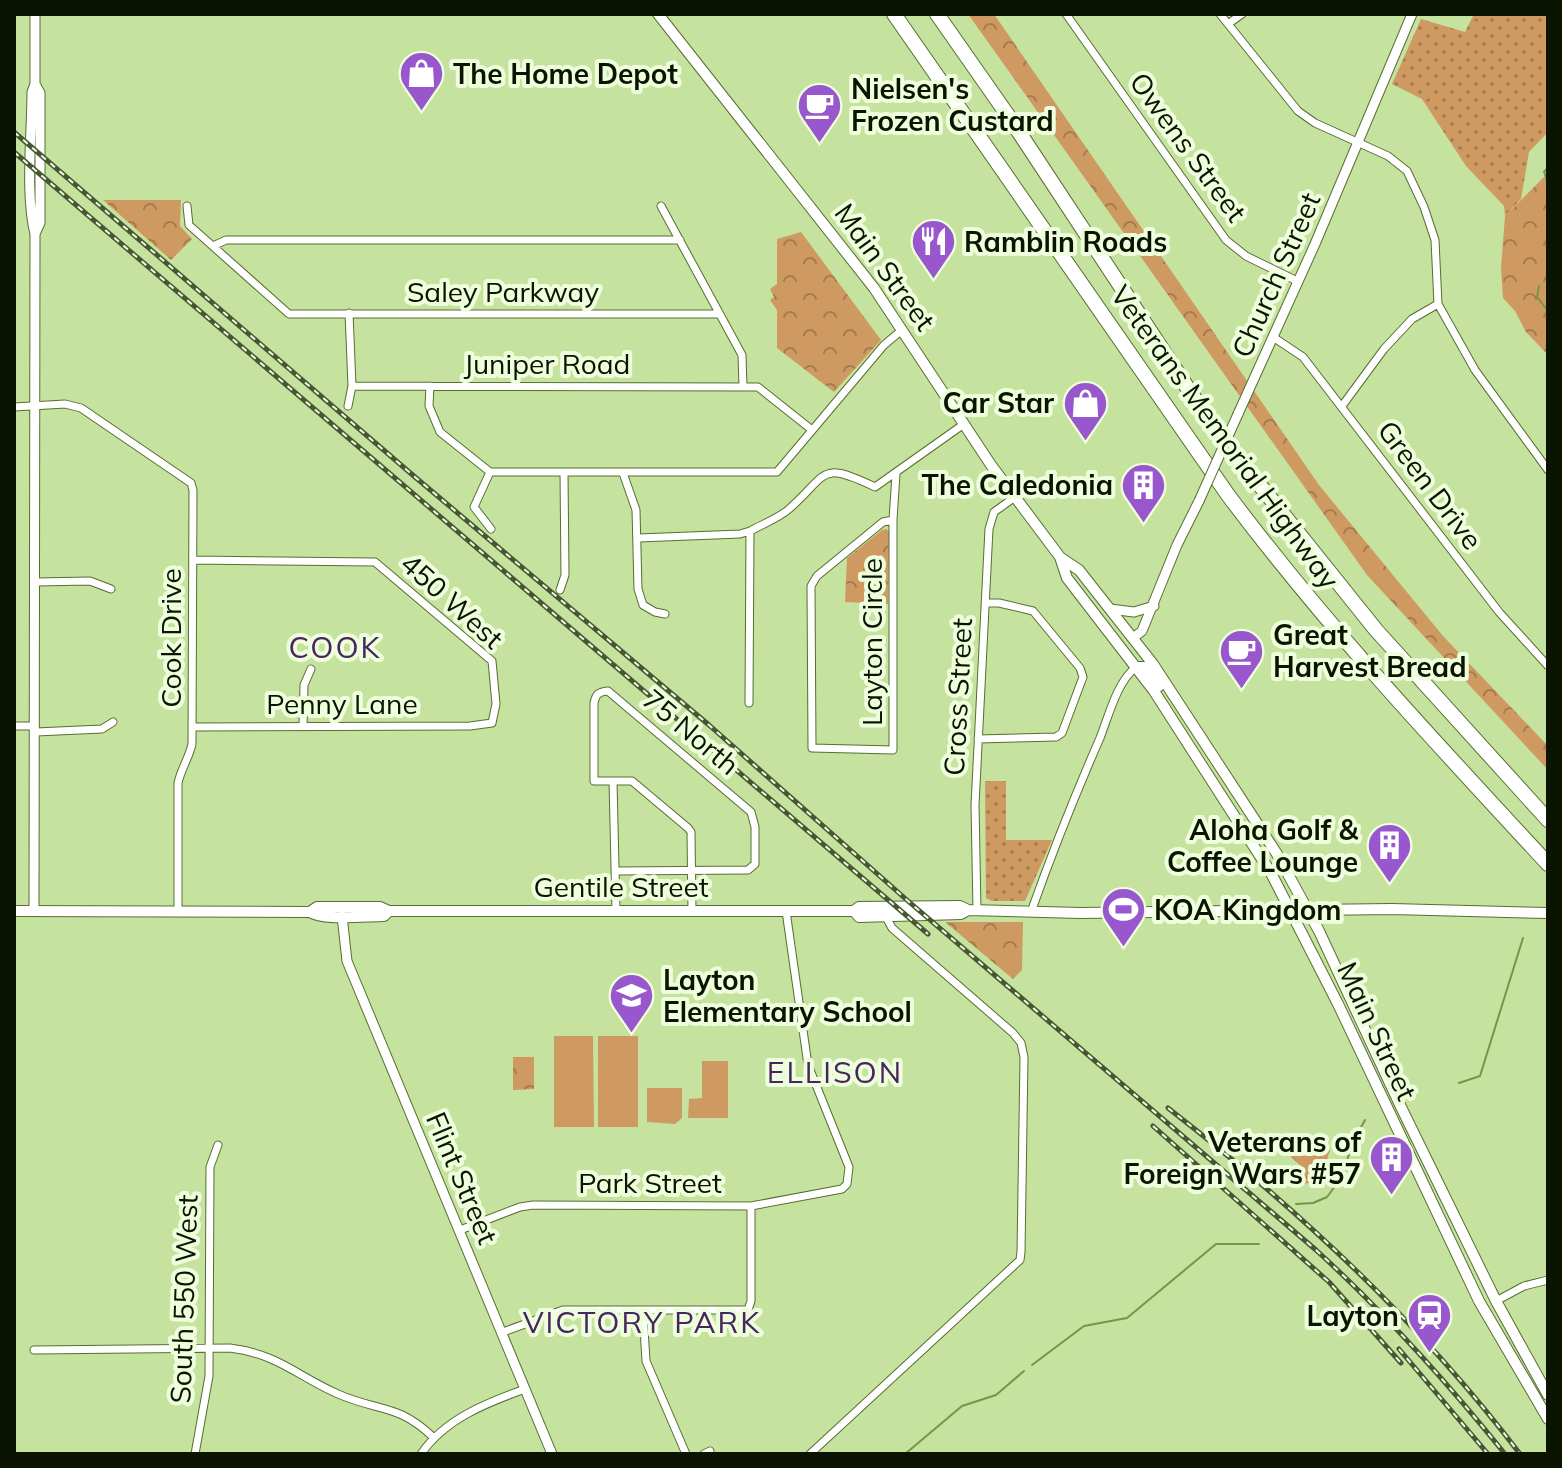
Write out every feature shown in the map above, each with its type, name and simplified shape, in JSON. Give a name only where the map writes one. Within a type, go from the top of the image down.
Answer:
[{"type":"highway","name":"Veterans Memorial Highway","points":[[894,14],[1265,544],[1390,694],[1548,864]]},
{"type":"highway","name":"Veterans Memorial Highway","points":[[937,14],[1009,117],[1214,428],[1376,630],[1548,820]]},
{"type":"highway","points":[[1467,732],[1548,807]]},
{"type":"main road","name":"Main Street","points":[[658,14],[838,241],[902,330],[964,424],[1060,557],[1067,578],[1136,667],[1258,850],[1338,1004],[1479,1301],[1548,1419]]},
{"type":"main road","name":"Main Street","points":[[1060,557],[1079,570],[1133,638],[1277,854],[1309,909],[1496,1301],[1548,1395]]},
{"type":"main road","points":[[1136,667],[1146,667],[1163,693],[1181,706]]},
{"type":"main road","name":"Gentile Street","points":[[311,911],[317,907],[380,907],[388,910],[854,911],[859,907],[960,906],[972,910],[1031,912],[1309,909],[1548,913]]},
{"type":"main road","name":"Gentile Street","points":[[14,911],[311,911],[342,916],[384,916],[388,910]]},
{"type":"main road","name":"Gentile Street","points":[[854,911],[859,917],[886,917],[961,914],[972,910]]},
{"type":"street","points":[[34,911],[36,405],[35,234],[31,166],[35,14]]},
{"type":"street","name":"Owens Street","points":[[1066,14],[1226,240],[1246,256],[1297,281]]},
{"type":"street","points":[[1220,14],[1298,111],[1315,123],[1388,156],[1407,171],[1435,240],[1438,304],[1475,370],[1548,470]]},
{"type":"street","points":[[1228,24],[1242,14]]},
{"type":"street","name":"Church Street","points":[[1133,638],[1142,631],[1154,606],[1177,545],[1273,337],[1412,14]]},
{"type":"street","points":[[187,206],[189,225],[213,246],[226,240],[680,240]]},
{"type":"street","points":[[661,206],[742,355],[743,387],[763,390],[812,430]]},
{"type":"street","name":"Saley Parkway","points":[[213,246],[289,314],[718,314]]},
{"type":"street","points":[[1342,406],[1384,349],[1412,319],[1438,304]]},
{"type":"street","points":[[348,406],[352,386],[349,313]]},
{"type":"street","points":[[430,386],[429,406],[440,432],[490,472],[777,472],[884,345],[902,330]]},
{"type":"street","name":"Green Drive","points":[[1273,337],[1303,357],[1499,612],[1548,666]]},
{"type":"street","name":"Juniper Road","points":[[352,386],[743,387]]},
{"type":"street","name":"Cook Drive","points":[[36,405],[65,404],[81,408],[191,483],[193,727],[189,757],[180,771],[178,783],[178,911]]},
{"type":"street","points":[[14,407],[36,405]]},
{"type":"street","points":[[639,538],[750,531],[787,511],[829,472],[846,473],[875,487],[964,424]]},
{"type":"street","points":[[490,472],[474,507],[491,529]]},
{"type":"street","points":[[560,590],[565,575],[564,472]]},
{"type":"street","points":[[623,473],[636,510],[638,589],[643,605],[665,614]]},
{"type":"street","name":"Layton Circle","points":[[893,520],[883,522],[817,576],[811,586],[812,748],[893,750],[893,520],[896,474]]},
{"type":"street","name":"Cross Street","points":[[972,910],[990,520],[995,511],[1015,497]]},
{"type":"street","points":[[749,703],[750,531]]},
{"type":"street","name":"450 West","points":[[193,560],[375,562],[492,661],[496,704],[492,723]]},
{"type":"street","points":[[36,582],[90,581],[111,589]]},
{"type":"street","points":[[978,739],[1056,737],[1062,733],[1083,677],[1080,668],[1033,611],[985,603]]},
{"type":"street","points":[[1110,609],[1134,612],[1154,606]]},
{"type":"street","points":[[1031,912],[1059,833],[1115,700],[1128,674],[1136,667]]},
{"type":"street","points":[[303,726],[304,685],[311,669]]},
{"type":"street","name":"75 North","points":[[613,781],[594,781],[594,703],[596,695],[608,691],[751,812],[755,827],[754,867],[748,870],[692,869]]},
{"type":"street","points":[[14,726],[102,729],[113,722]]},
{"type":"street","name":"Penny Lane","points":[[193,727],[470,726],[492,723]]},
{"type":"street","points":[[616,911],[613,781],[632,781],[691,832],[692,911]]},
{"type":"street","points":[[616,871],[692,869]]},
{"type":"street","name":"Park Street","points":[[460,1230],[533,1205],[751,1206],[842,1189],[847,1184],[849,1167],[808,1065],[786,911]]},
{"type":"street","name":"Flint Street","points":[[342,916],[347,961],[552,1454]]},
{"type":"street","points":[[810,1454],[1020,1260],[1024,1057],[1021,1043],[892,928],[886,917]]},
{"type":"street","name":"South 550 West","points":[[195,1454],[206,1402],[210,1167],[218,1145]]},
{"type":"street","points":[[503,1332],[563,1310],[748,1310],[751,1301],[751,1206]]},
{"type":"street","points":[[1496,1301],[1524,1286],[1548,1280]]},
{"type":"street","points":[[643,1312],[646,1361],[686,1454]]},
{"type":"street","points":[[34,1350],[255,1351],[336,1393],[403,1414],[433,1437]]},
{"type":"street","points":[[48,1350],[48,1361]]},
{"type":"street","points":[[421,1454],[433,1437],[473,1410],[525,1389]]},
{"type":"green space","points":[[968,14],[994,14],[1319,485],[1443,636],[1548,746],[1548,770],[1367,575]]},
{"type":"green space","points":[[1474,14],[1548,14],[1548,132],[1529,152],[1521,199],[1505,216],[1504,206],[1466,166],[1422,99],[1392,84],[1421,19],[1465,32]]},
{"type":"green space","points":[[1548,173],[1548,355],[1526,332],[1515,311],[1503,298],[1501,268],[1505,216]]},
{"type":"green space","points":[[103,200],[181,200],[180,226],[192,239],[171,260]]},
{"type":"green space","points":[[801,232],[881,340],[834,392],[777,348],[777,310],[770,300],[774,297],[770,289],[777,284],[777,239]]},
{"type":"green space","points":[[886,529],[889,531],[888,604],[845,602],[847,558]]},
{"type":"green space","points":[[985,781],[1006,781],[1006,840],[1052,840],[1025,901],[992,901],[986,898]]},
{"type":"green space","points":[[945,922],[1023,922],[1022,970],[1013,979]]},
{"type":"green space","points":[[554,1036],[593,1036],[594,1127],[554,1127]]},
{"type":"green space","points":[[598,1036],[638,1036],[638,1127],[598,1127]]},
{"type":"green space","points":[[513,1057],[534,1057],[534,1089],[513,1090]]},
{"type":"green space","points":[[702,1061],[728,1061],[728,1118],[688,1118],[689,1099],[702,1098]]},
{"type":"green space","points":[[647,1088],[682,1088],[682,1118],[675,1124],[647,1122]]},
{"type":"green space","points":[[1323,1134],[1330,1151],[1322,1172],[1313,1183],[1299,1184],[1303,1179],[1299,1174],[1304,1169],[1287,1153],[1288,1149]]},
{"type":"waterway","points":[[1548,167],[1544,172],[1548,182]]},
{"type":"waterway","points":[[1539,286],[1537,297],[1548,311]]},
{"type":"waterway","points":[[1459,1083],[1480,1076],[1523,938]]},
{"type":"waterway","points":[[1296,1204],[1313,1203],[1327,1197],[1344,1174],[1351,1145],[1365,1120]]},
{"type":"waterway","points":[[1032,1365],[1084,1326],[1127,1318],[1216,1244],[1259,1244]]},
{"type":"waterway","points":[[905,1454],[962,1406],[996,1395],[1024,1371]]},
{"type":"railway","points":[[14,132],[709,725],[908,901],[1316,1250],[1414,1348],[1505,1454]]},
{"type":"railway","points":[[14,152],[928,934]]},
{"type":"railway","points":[[1168,1108],[1264,1186],[1355,1269],[1441,1358],[1520,1454]]},
{"type":"railway","points":[[1153,1126],[1329,1282],[1401,1363]]},
{"type":"railway","points":[[1399,1349],[1488,1454]]},
{"type":"place","name":"The Home Depot","points":[[422,113]]},
{"type":"place","name":"Nielsen's Frozen Custard","points":[[820,144]]},
{"type":"place","name":"Ramblin Roads","points":[[933,281]]},
{"type":"place","name":"Car Star","points":[[1085,442]]},
{"type":"place","name":"The Caledonia","points":[[1144,524]]},
{"type":"place","name":"Great Harvest Bread","points":[[1242,690]]},
{"type":"place","name":"Aloha Golf & Coffee Lounge","points":[[1389,885]]},
{"type":"place","name":"KOA Kingdom","points":[[1123,949]]},
{"type":"place","name":"Layton Elementary School","points":[[632,1035]]},
{"type":"place","name":"Veterans of Foreign Wars #57","points":[[1392,1197]]},
{"type":"place","name":"Layton","points":[[1430,1355]]},
{"type":"district","name":"COOK","points":[[335,648]]},
{"type":"district","name":"ELLISON","points":[[835,1073]]},
{"type":"district","name":"VICTORY PARK","points":[[642,1323]]}]
